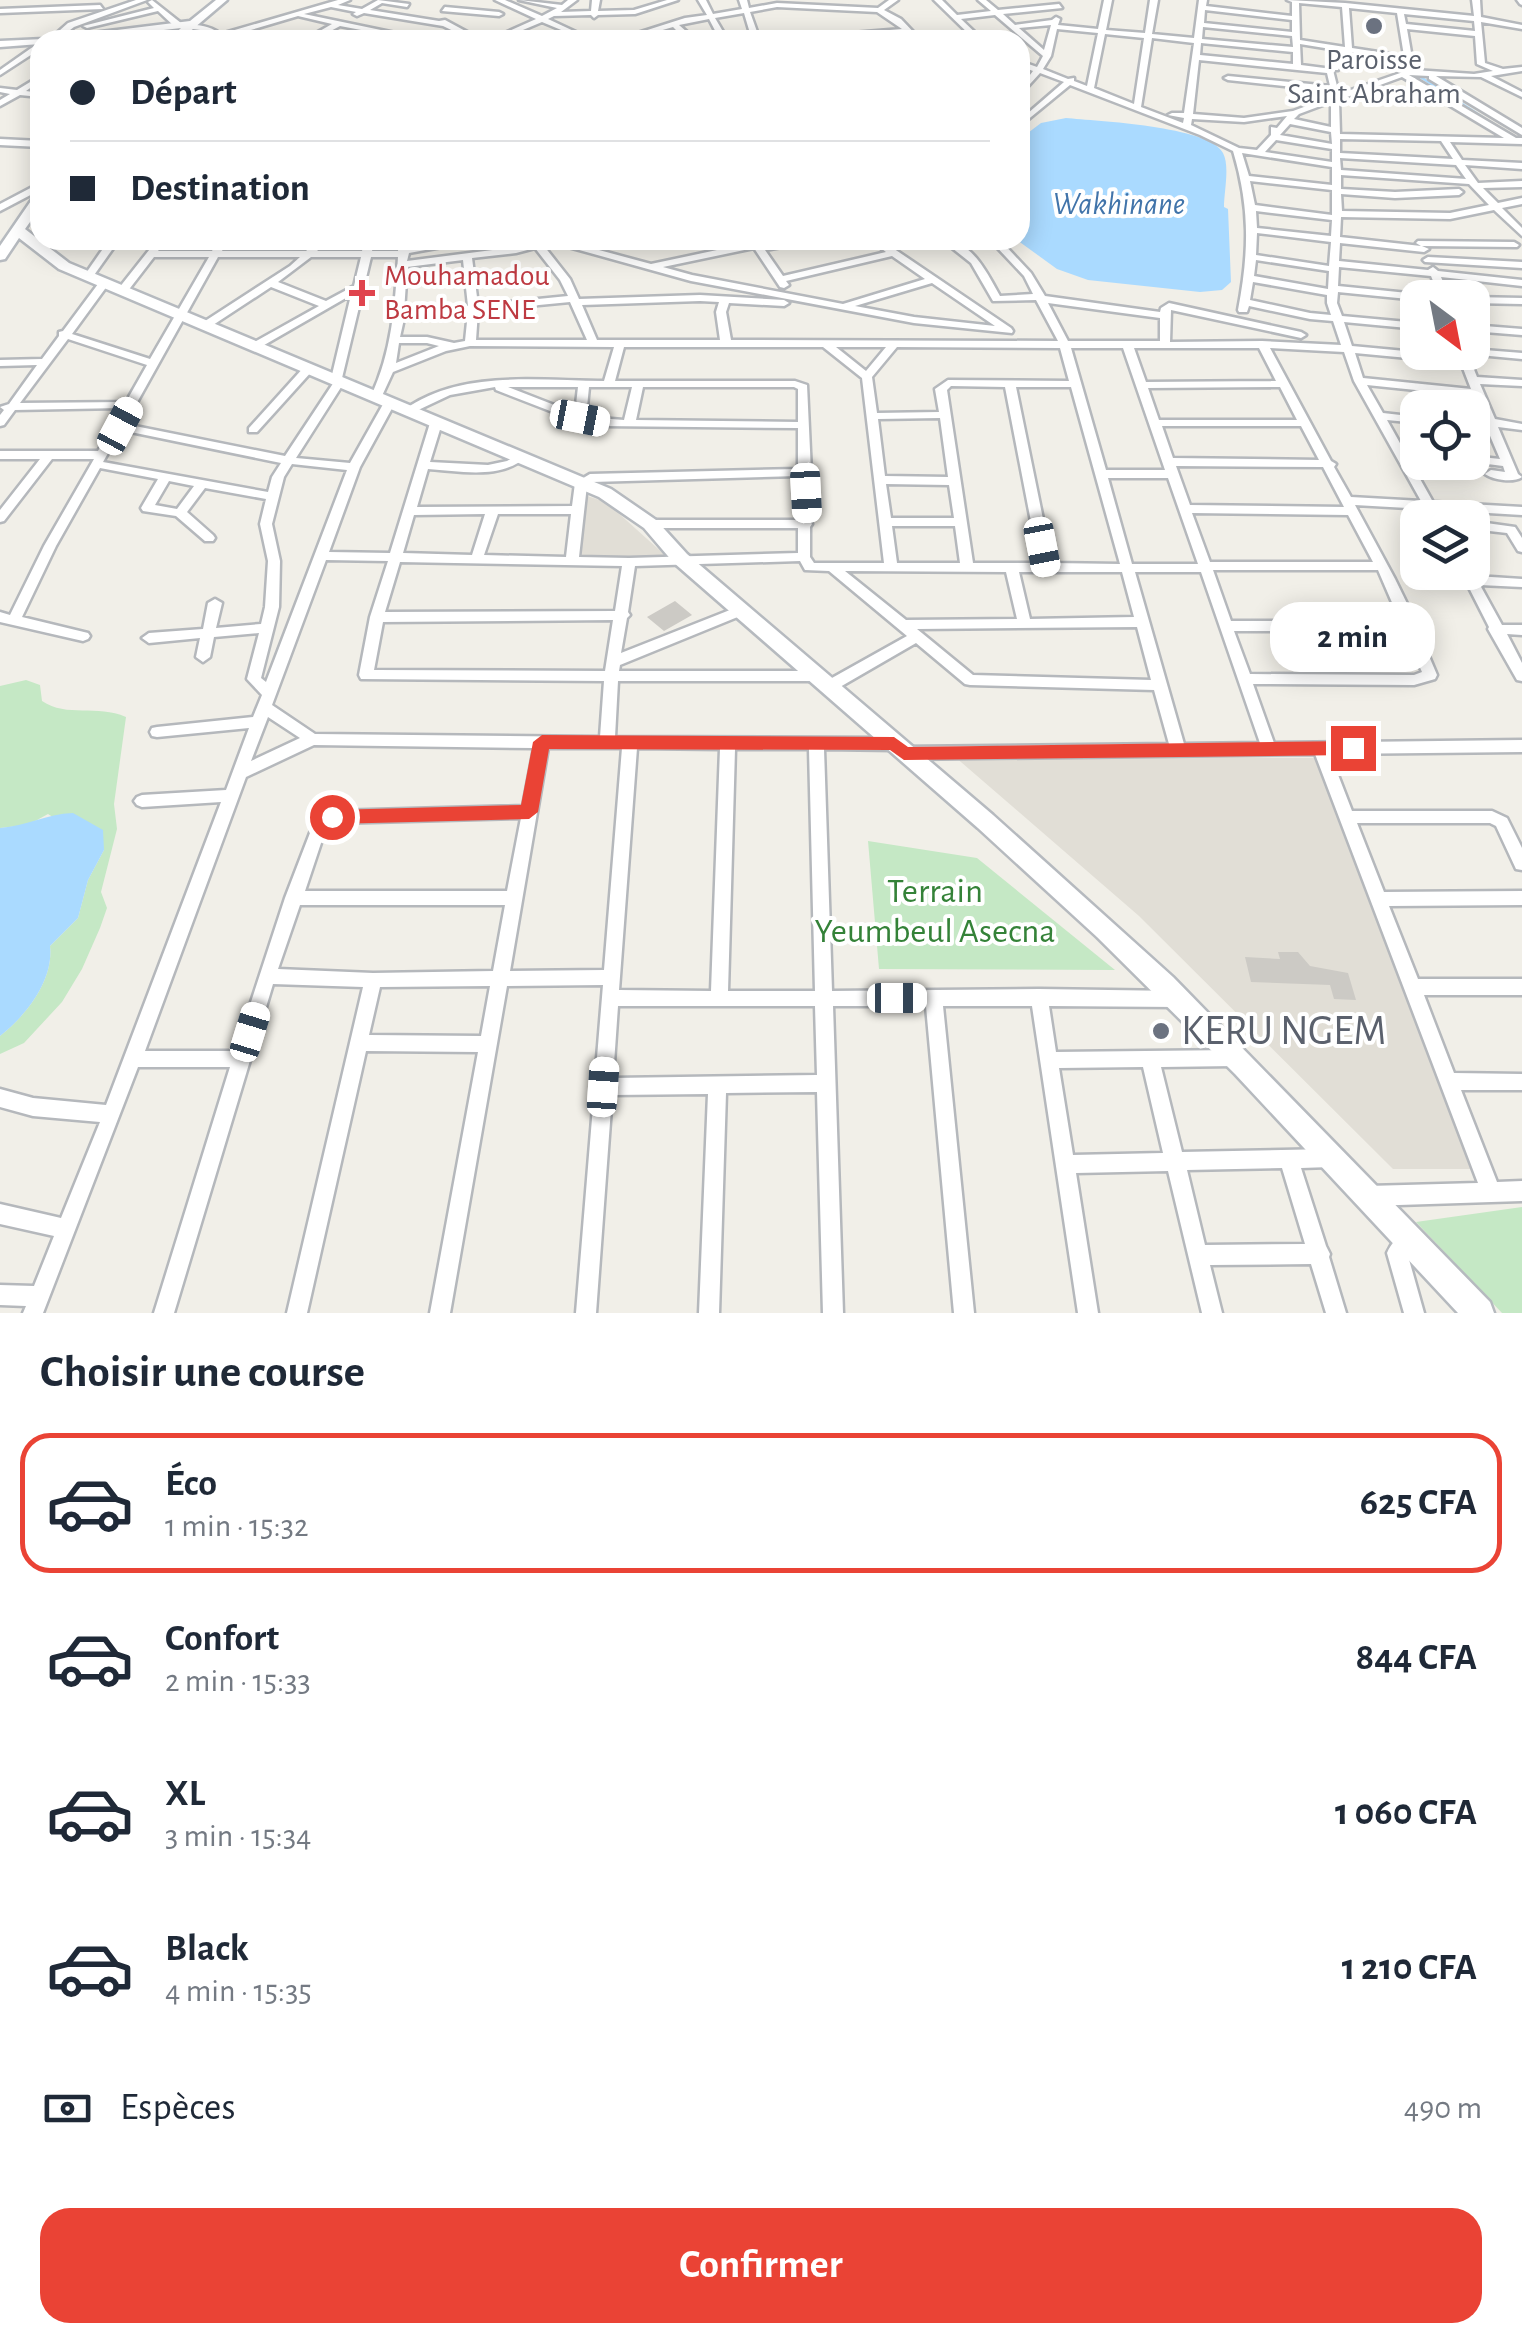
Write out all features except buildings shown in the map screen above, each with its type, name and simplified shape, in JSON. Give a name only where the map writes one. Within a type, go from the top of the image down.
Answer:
[{"type":"main road","points":[[180,30],[222,0]]},
{"type":"main road","points":[[147,30],[184,25]]},
{"type":"main road","points":[[0,44],[30,43]]},
{"type":"main road","points":[[0,272],[30,218]]},
{"type":"main road","points":[[0,256],[30,230]]},
{"type":"main road","points":[[24,234],[30,239]]},
{"type":"main road","points":[[42,250],[53,260],[97,279],[605,493],[650,524],[680,558],[1086,911],[1239,1058],[1479,1313]]},
{"type":"street","points":[[47,10],[53,0]]},
{"type":"street","points":[[0,11],[101,7],[146,0],[184,25],[210,30]]},
{"type":"street","points":[[245,30],[346,0]]},
{"type":"street","points":[[327,30],[382,0],[407,5]]},
{"type":"street","points":[[499,0],[569,30]]},
{"type":"street","points":[[523,0],[564,7]]},
{"type":"street","points":[[515,30],[553,14],[573,0]]},
{"type":"street","points":[[594,16],[596,0]]},
{"type":"street","points":[[634,0],[635,12]]},
{"type":"street","points":[[553,14],[635,12],[674,0]]},
{"type":"street","points":[[702,0],[719,30]]},
{"type":"street","points":[[743,0],[753,30]]},
{"type":"street","points":[[879,10],[894,0]]},
{"type":"street","points":[[938,0],[969,30]]},
{"type":"street","points":[[982,0],[1017,30]]},
{"type":"street","points":[[1028,0],[1038,8]]},
{"type":"street","points":[[1090,88],[1108,0]]},
{"type":"street","points":[[1137,106],[1154,0]]},
{"type":"street","points":[[1298,68],[1294,0],[1519,24]]},
{"type":"street","points":[[1430,0],[1433,14]]},
{"type":"street","points":[[1476,0],[1481,64],[1505,72]]},
{"type":"street","points":[[654,30],[788,2],[879,10],[906,30]]},
{"type":"street","points":[[955,17],[1060,3],[1047,56],[1041,70],[1030,80]]},
{"type":"street","points":[[438,30],[446,4],[499,14]]},
{"type":"street","points":[[1187,121],[1203,4],[1295,18]]},
{"type":"street","points":[[334,6],[442,23],[457,30]]},
{"type":"street","points":[[1335,68],[1349,47],[1345,6]]},
{"type":"street","points":[[64,30],[101,7]]},
{"type":"street","points":[[66,28],[159,9]]},
{"type":"street","points":[[1400,11],[1407,73]]},
{"type":"street","points":[[301,16],[351,30]]},
{"type":"street","points":[[674,24],[680,30]]},
{"type":"street","points":[[1013,27],[1055,24],[1198,40],[1295,42],[1349,47],[1406,59]]},
{"type":"street","points":[[1200,24],[1295,42]]},
{"type":"street","points":[[1403,26],[1480,34]]},
{"type":"street","points":[[1030,42],[1047,56]]},
{"type":"street","points":[[0,73],[30,52]]},
{"type":"street","points":[[1197,57],[1330,72],[1336,94],[1336,241],[1331,290],[1335,316],[1359,380],[1427,500]]},
{"type":"street","points":[[22,60],[30,60]]},
{"type":"street","points":[[1030,67],[1154,114],[1187,121],[1292,117],[1336,151],[1444,139],[1522,139]]},
{"type":"street","points":[[1261,151],[1292,117],[1336,94],[1407,73],[1482,75],[1521,70]]},
{"type":"street","points":[[1407,73],[1491,129],[1522,139]]},
{"type":"street","points":[[1427,74],[1522,139]]},
{"type":"street","points":[[1482,75],[1522,95]]},
{"type":"street","points":[[1228,78],[1336,94]]},
{"type":"street","points":[[1030,115],[1071,80]]},
{"type":"street","points":[[0,104],[30,84]]},
{"type":"street","points":[[0,90],[30,94]]},
{"type":"street","points":[[1273,118],[1275,137]]},
{"type":"street","points":[[1187,121],[1237,150],[1336,151],[1522,166]]},
{"type":"street","points":[[1275,137],[1473,184],[1520,186]]},
{"type":"street","points":[[1444,139],[1473,184],[1522,233]]},
{"type":"street","points":[[0,142],[30,144]]},
{"type":"street","points":[[1237,150],[1254,208],[1253,257],[1240,320]]},
{"type":"street","points":[[1497,164],[1520,186]]},
{"type":"street","points":[[1246,178],[1395,196],[1459,192]]},
{"type":"street","points":[[0,193],[30,196]]},
{"type":"street","points":[[0,208],[22,197]]},
{"type":"street","points":[[1254,208],[1336,216],[1406,216],[1455,225],[1496,204],[1522,201]]},
{"type":"street","points":[[1406,216],[1438,280]]},
{"type":"street","points":[[1455,225],[1468,245]]},
{"type":"street","points":[[1252,230],[1336,241],[1424,251],[1522,262],[1518,244],[1424,251]]},
{"type":"street","points":[[0,423],[5,407],[63,334],[97,279],[110,250]]},
{"type":"street","points":[[123,290],[156,250]]},
{"type":"street","points":[[83,636],[5,620],[120,426],[217,250]]},
{"type":"street","points":[[206,326],[315,250]]},
{"type":"street","points":[[312,739],[264,708],[254,680],[268,628],[275,573],[266,524],[286,460],[338,380],[368,250]]},
{"type":"street","points":[[153,254],[308,257],[404,252],[467,256],[506,250]]},
{"type":"street","points":[[542,250],[565,279],[593,342]]},
{"type":"street","points":[[587,250],[810,302]]},
{"type":"street","points":[[651,267],[729,250]]},
{"type":"street","points":[[760,250],[782,279],[786,296]]},
{"type":"street","points":[[890,250],[1029,346]]},
{"type":"street","points":[[960,250],[975,261],[997,299],[1041,298],[1165,316]]},
{"type":"street","points":[[1005,250],[1020,264],[1065,346],[1178,750]]},
{"type":"street","points":[[0,1295],[36,1305],[112,1114],[383,399],[395,340],[404,252]]},
{"type":"street","points":[[782,279],[894,253]]},
{"type":"street","points":[[467,256],[473,309],[470,343]]},
{"type":"street","points":[[1253,257],[1522,283]]},
{"type":"street","points":[[1250,278],[1400,296]]},
{"type":"street","points":[[842,306],[932,280]]},
{"type":"street","points":[[270,283],[326,306]]},
{"type":"street","points":[[256,346],[358,287]]},
{"type":"street","points":[[724,300],[721,312],[726,344]]},
{"type":"street","points":[[1490,300],[1522,301]]},
{"type":"street","points":[[398,316],[574,301],[810,302],[948,326],[1008,331]]},
{"type":"street","points":[[1244,302],[1310,316],[1400,324]]},
{"type":"street","points":[[1165,344],[1166,308],[1175,306],[1240,320],[1302,340],[1400,350]]},
{"type":"street","points":[[1302,340],[1310,316]]},
{"type":"street","points":[[1490,329],[1522,332]]},
{"type":"street","points":[[63,334],[154,364]]},
{"type":"street","points":[[395,340],[433,340],[451,346]]},
{"type":"street","points":[[389,370],[451,346],[470,343],[1065,346],[1302,340]]},
{"type":"street","points":[[608,383],[620,342]]},
{"type":"street","points":[[826,344],[867,377],[890,568]]},
{"type":"street","points":[[1127,344],[1269,749]]},
{"type":"street","points":[[1246,680],[1428,677],[1430,669],[1330,464],[1262,344]]},
{"type":"street","points":[[867,377],[893,345]]},
{"type":"street","points":[[1490,355],[1522,356]]},
{"type":"street","points":[[0,363],[42,362]]},
{"type":"street","points":[[253,430],[309,368]]},
{"type":"street","points":[[1471,370],[1507,462],[1518,477]]},
{"type":"street","points":[[1359,380],[1476,386],[1522,383]]},
{"type":"street","points":[[580,418],[584,383]]},
{"type":"street","points":[[629,424],[639,383]]},
{"type":"street","points":[[490,384],[580,418],[629,424],[804,425]]},
{"type":"street","points":[[410,410],[447,392],[490,384],[798,385],[803,387],[804,557],[810,567],[1382,566]]},
{"type":"street","points":[[1010,384],[1046,566]]},
{"type":"street","points":[[966,568],[943,385],[1074,384]]},
{"type":"street","points":[[1142,385],[1282,384]]},
{"type":"street","points":[[5,407],[131,404]]},
{"type":"street","points":[[873,416],[945,415]]},
{"type":"street","points":[[1380,416],[1400,418]]},
{"type":"street","points":[[1155,422],[1306,422]]},
{"type":"street","points":[[436,423],[377,616],[366,675],[612,669],[822,681],[916,638]]},
{"type":"street","points":[[1491,425],[1522,427]]},
{"type":"street","points":[[120,426],[286,460],[354,468]]},
{"type":"street","points":[[0,455],[98,460],[272,497]]},
{"type":"street","points":[[0,518],[48,456]]},
{"type":"street","points":[[424,465],[497,468],[520,458]]},
{"type":"street","points":[[1490,461],[1507,462]]},
{"type":"street","points":[[1102,474],[1330,464]]},
{"type":"street","points":[[572,560],[582,483],[599,475],[805,472]]},
{"type":"street","points":[[1491,474],[1518,477]]},
{"type":"street","points":[[166,476],[147,508],[180,512],[209,538]]},
{"type":"street","points":[[880,480],[955,481]]},
{"type":"street","points":[[180,512],[202,484]]},
{"type":"street","points":[[1186,509],[1400,505]]},
{"type":"street","points":[[1490,509],[1522,512]]},
{"type":"street","points":[[408,510],[578,510]]},
{"type":"street","points":[[477,558],[492,513]]},
{"type":"street","points":[[885,522],[960,522]]},
{"type":"street","points":[[650,524],[806,524]]},
{"type":"street","points":[[1490,527],[1511,530],[1522,548]]},
{"type":"street","points":[[321,556],[629,562],[804,557]]},
{"type":"street","points":[[607,742],[612,669],[629,562]]},
{"type":"street","points":[[1011,567],[1024,622]]},
{"type":"street","points":[[834,568],[970,680],[1160,685]]},
{"type":"street","points":[[1490,579],[1522,584]]},
{"type":"street","points":[[1476,590],[1522,676]]},
{"type":"street","points":[[204,657],[215,603]]},
{"type":"street","points":[[612,669],[740,610]]},
{"type":"street","points":[[377,616],[623,615]]},
{"type":"street","points":[[903,626],[1143,622]]},
{"type":"street","points":[[1226,626],[1412,626]]},
{"type":"street","points":[[149,638],[268,628]]},
{"type":"street","points":[[1496,629],[1522,630]]},
{"type":"street","points":[[157,732],[264,708]]},
{"type":"street","points":[[238,774],[312,739],[1178,750],[1522,746]]},
{"type":"street","points":[[440,1313],[542,742]]},
{"type":"street","points":[[586,1313],[630,742]]},
{"type":"street","points":[[718,998],[728,743]]},
{"type":"street","points":[[816,744],[833,1313]]},
{"type":"street","points":[[1320,748],[1491,1192]]},
{"type":"street","points":[[142,801],[230,796]]},
{"type":"street","points":[[164,1313],[267,976],[320,824],[328,818],[529,812]]},
{"type":"street","points":[[1347,817],[1492,817],[1502,822],[1522,864]]},
{"type":"street","points":[[292,898],[516,898]]},
{"type":"street","points":[[1378,899],[1522,898]]},
{"type":"street","points":[[267,976],[374,980],[612,977]]},
{"type":"street","points":[[297,1313],[374,980]]},
{"type":"street","points":[[1412,987],[1522,986]]},
{"type":"street","points":[[1039,997],[1088,1313]]},
{"type":"street","points":[[610,998],[1178,999]]},
{"type":"street","points":[[934,998],[964,1313]]},
{"type":"street","points":[[357,1043],[488,1044]]},
{"type":"street","points":[[1051,1060],[1239,1058]]},
{"type":"street","points":[[132,1059],[242,1060]]},
{"type":"street","points":[[1150,1060],[1212,1313]]},
{"type":"street","points":[[1448,1081],[1522,1082]]},
{"type":"street","points":[[603,1087],[825,1083]]},
{"type":"street","points":[[709,1313],[717,1085]]},
{"type":"street","points":[[0,1098],[32,1106],[112,1114]]},
{"type":"street","points":[[1066,1164],[1332,1158]]},
{"type":"street","points":[[1288,1159],[1336,1313]]},
{"type":"street","points":[[1367,1196],[1522,1191]]},
{"type":"street","points":[[0,1214],[66,1230]]},
{"type":"street","points":[[1409,1241],[1397,1253],[1414,1313]]},
{"type":"street","points":[[1198,1255],[1320,1254]]},
{"type":"shaded area","points":[[587,496],[606,502],[666,556],[579,556]]},
{"type":"shaded area","points":[[954,756],[1318,758],[1472,1169],[1393,1169],[1139,916]]},
{"type":"green space","points":[[26,680],[40,685],[42,701],[52,706],[126,717],[114,804],[117,829],[101,892],[107,908],[100,928],[62,1002],[24,1043],[0,1054],[0,1036],[19,1018],[43,984],[50,946],[78,918],[88,880],[104,850],[48,814],[28,825],[0,828],[0,686]]},
{"type":"green space","name":"Terrain Yeumbeul Asecna","points":[[868,841],[977,858],[1115,970],[879,969]]},
{"type":"green space","points":[[1522,1207],[1522,1313],[1502,1313],[1416,1222]]},
{"type":"water","name":"Wakhinane","points":[[1066,118],[1125,123],[1176,131],[1214,144],[1223,153],[1226,165],[1224,207],[1228,209],[1231,282],[1222,290],[1200,292],[1088,280],[1057,269],[1030,249],[1030,131],[1041,123]]},
{"type":"water","points":[[73,813],[103,830],[104,850],[88,880],[78,918],[50,946],[43,984],[19,1018],[0,1036],[0,828]]},
{"type":"waterway","points":[[1419,76],[1498,127]]},
{"type":"place","name":"Paroisse Saint Abraham","points":[[1374,26]]},
{"type":"place","name":"Mouhamadou Bamba SENE","points":[[362,293]]},
{"type":"place","name":"KERU NGEM","points":[[1161,1031]]},
{"type":"route","points":[[332,817],[529,812],[542,742],[894,744],[904,753],[1353,748]]}]
